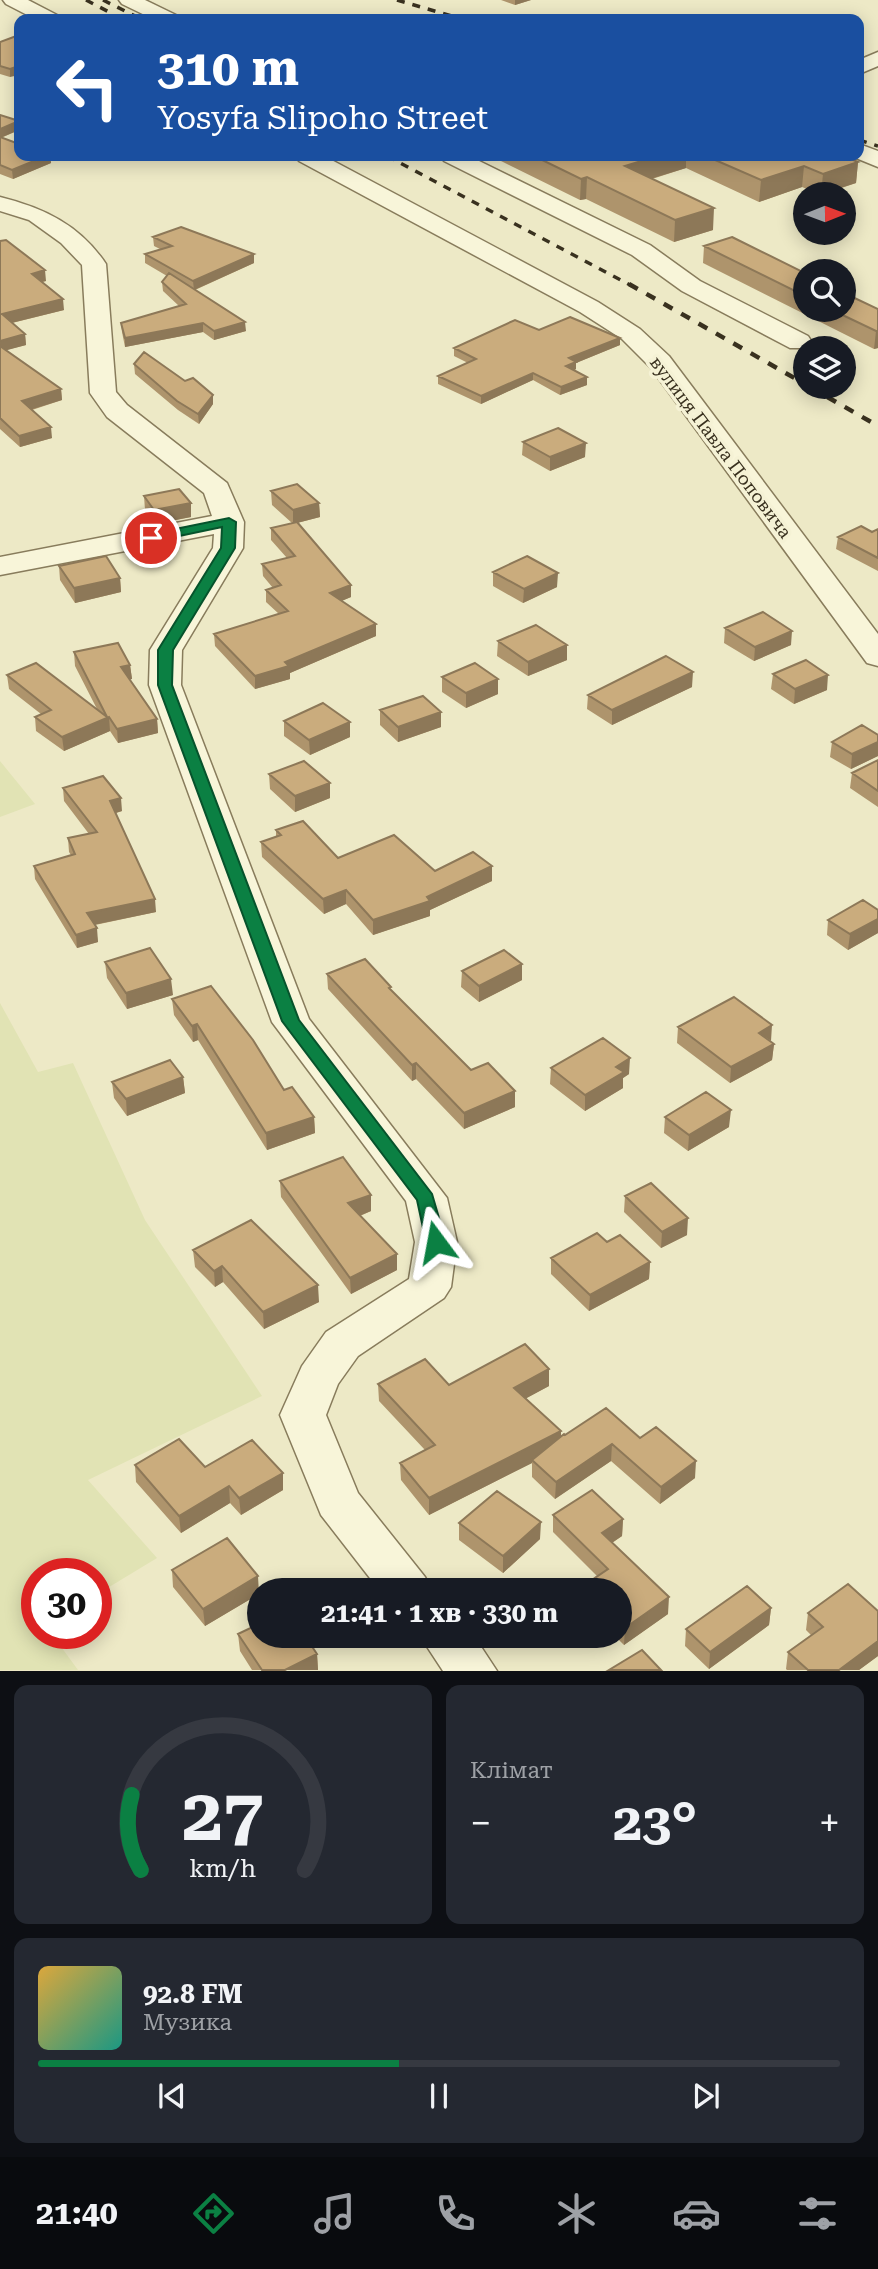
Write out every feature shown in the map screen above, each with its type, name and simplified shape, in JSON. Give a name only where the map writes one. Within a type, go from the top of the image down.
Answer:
[{"type":"street","points":[[13,0],[40,14]]},
{"type":"street","points":[[129,0],[158,14]]},
{"type":"street","name":"вулиця Павла Поповича","points":[[316,161],[589,307],[631,334],[660,362],[878,656]]},
{"type":"street","points":[[462,161],[641,250],[691,286],[793,339]]},
{"type":"street","points":[[0,204],[37,215],[70,238],[94,264],[103,393],[117,411],[217,489],[229,522],[228,548],[166,650],[165,685],[291,1021],[426,1198],[436,1242],[429,1287],[342,1344],[318,1378],[303,1415],[338,1502],[398,1578]]},
{"type":"street","points":[[0,566],[229,522]]},
{"type":"street","points":[[454,1648],[472,1671]]},
{"type":"green space","points":[[0,761],[35,804],[0,817]]},
{"type":"green space","points":[[0,1003],[38,1072],[73,1063],[145,1220],[262,1396],[88,1480],[157,1558],[112,1585],[112,1558],[21,1558],[21,1649],[63,1649],[78,1670],[0,1670]]},
{"type":"building","points":[[14,37],[14,68],[0,66],[0,42]]},
{"type":"building","points":[[0,115],[14,119],[14,123],[0,129]]},
{"type":"building","points":[[0,137],[14,142],[14,161],[34,161],[12,170],[0,165]]},
{"type":"building","points":[[544,161],[642,161],[625,166],[714,208],[675,220],[587,177],[581,179]]},
{"type":"building","points":[[717,161],[858,162],[823,174],[804,166],[761,180]]},
{"type":"building","points":[[181,227],[254,254],[193,281],[145,254],[172,246],[153,237]]},
{"type":"building","points":[[732,237],[793,267],[793,290],[704,246]]},
{"type":"building","points":[[6,240],[45,270],[32,274],[63,299],[2,314],[25,334],[0,341],[0,241]]},
{"type":"building","points":[[169,273],[245,322],[214,331],[203,323],[125,338],[121,323],[186,304],[162,282]]},
{"type":"building","points":[[856,299],[878,309],[876,331],[856,321]]},
{"type":"building","points":[[570,317],[620,338],[569,358],[576,362],[566,366],[587,377],[561,387],[533,373],[481,396],[438,376],[476,359],[454,348],[515,320],[539,330]]},
{"type":"building","points":[[0,346],[61,389],[22,401],[51,427],[19,436],[0,418]]},
{"type":"building","points":[[144,352],[185,381],[193,378],[213,395],[198,414],[177,401],[134,364]]},
{"type":"building","points":[[558,428],[586,443],[550,457],[523,442]]},
{"type":"building","points":[[297,484],[319,503],[293,510],[271,491]]},
{"type":"building","points":[[179,489],[191,503],[154,510],[144,496]]},
{"type":"building","points":[[297,522],[351,585],[330,593],[376,624],[285,662],[289,666],[255,676],[214,634],[288,611],[266,590],[281,585],[262,564],[295,556],[271,528]]},
{"type":"building","points":[[861,526],[872,532],[878,529],[878,558],[838,537]]},
{"type":"building","points":[[106,556],[120,578],[74,588],[59,566]]},
{"type":"building","points":[[527,556],[558,573],[524,589],[493,572]]},
{"type":"building","points":[[763,612],[792,631],[755,647],[725,628]]},
{"type":"building","points":[[536,625],[567,645],[528,662],[498,641]]},
{"type":"building","points":[[118,643],[130,665],[121,667],[157,719],[117,729],[109,717],[62,737],[35,717],[51,710],[7,675],[36,663],[107,717],[74,652]]},
{"type":"building","points":[[666,656],[693,672],[612,710],[588,695]]},
{"type":"building","points":[[806,660],[828,675],[795,689],[773,674]]},
{"type":"building","points":[[475,663],[498,679],[466,693],[442,677]]},
{"type":"building","points":[[423,696],[441,712],[398,727],[380,710]]},
{"type":"building","points":[[323,703],[350,722],[309,740],[284,721]]},
{"type":"building","points":[[862,725],[878,735],[878,742],[852,754],[832,742]]},
{"type":"building","points":[[878,760],[878,791],[852,773]]},
{"type":"building","points":[[304,761],[330,783],[295,796],[269,774]]},
{"type":"building","points":[[103,776],[121,798],[110,801],[155,899],[87,913],[97,928],[76,935],[34,866],[75,854],[68,838],[97,832],[63,788]]},
{"type":"building","points":[[303,821],[338,858],[394,835],[435,871],[473,852],[492,866],[427,897],[430,901],[373,920],[346,890],[323,899],[261,842],[281,835],[276,830]]},
{"type":"building","points":[[863,900],[878,910],[878,919],[850,934],[828,920]]},
{"type":"building","points":[[150,948],[171,979],[126,993],[105,962]]},
{"type":"building","points":[[504,950],[522,964],[479,986],[462,971]]},
{"type":"building","points":[[365,959],[391,987],[389,988],[471,1070],[488,1063],[515,1091],[464,1113],[416,1063],[412,1065],[327,974]]},
{"type":"building","points":[[211,986],[253,1040],[284,1090],[292,1087],[314,1117],[266,1133],[197,1024],[192,1026],[172,999]]},
{"type":"building","points":[[734,997],[772,1025],[759,1033],[774,1044],[731,1067],[678,1027]]},
{"type":"building","points":[[603,1038],[630,1058],[616,1067],[624,1072],[585,1095],[551,1068]]},
{"type":"building","points":[[170,1060],[183,1077],[126,1099],[112,1082]]},
{"type":"building","points":[[706,1092],[731,1110],[689,1135],[665,1117]]},
{"type":"building","points":[[343,1157],[371,1195],[348,1203],[397,1254],[350,1278],[280,1181]]},
{"type":"building","points":[[651,1183],[688,1218],[662,1232],[625,1196]]},
{"type":"building","points":[[251,1220],[318,1285],[263,1312],[222,1266],[214,1271],[193,1250]]},
{"type":"building","points":[[597,1233],[607,1242],[620,1235],[650,1262],[590,1295],[551,1258]]},
{"type":"building","points":[[525,1344],[549,1369],[514,1388],[561,1431],[429,1498],[400,1463],[435,1445],[378,1384],[425,1359],[449,1385]]},
{"type":"building","points":[[606,1408],[640,1438],[656,1427],[696,1461],[661,1487],[612,1444],[556,1482],[532,1460],[564,1434]]},
{"type":"building","points":[[179,1439],[205,1467],[252,1440],[283,1473],[239,1498],[229,1486],[179,1516],[135,1465]]},
{"type":"building","points":[[592,1490],[623,1519],[602,1533],[669,1597],[632,1623],[632,1578],[595,1578],[608,1569],[553,1515]]},
{"type":"building","points":[[497,1491],[541,1522],[503,1556],[459,1523]]},
{"type":"building","points":[[227,1538],[258,1576],[247,1578],[247,1583],[203,1609],[172,1570]]},
{"type":"building","points":[[848,1584],[878,1611],[878,1641],[839,1670],[808,1670],[788,1652],[823,1627],[808,1613]]},
{"type":"building","points":[[747,1586],[771,1608],[710,1652],[686,1629]]},
{"type":"building","points":[[247,1630],[247,1648],[238,1634]]},
{"type":"building","points":[[247,1648],[313,1648],[317,1654],[285,1670],[262,1670]]},
{"type":"building","points":[[642,1650],[661,1670],[609,1670]]},
{"type":"railway","points":[[86,0],[111,13]]},
{"type":"railway","points":[[103,0],[131,14]]},
{"type":"railway","points":[[397,0],[445,14]]},
{"type":"railway","points":[[864,142],[878,146]]},
{"type":"railway","points":[[396,161],[632,286]]},
{"type":"railway","points":[[629,284],[793,377]]},
{"type":"railway","points":[[831,399],[878,426]]},
{"type":"route","points":[[151,538],[229,522],[228,548],[166,650],[165,685],[291,1021],[426,1198],[436,1242]]}]
